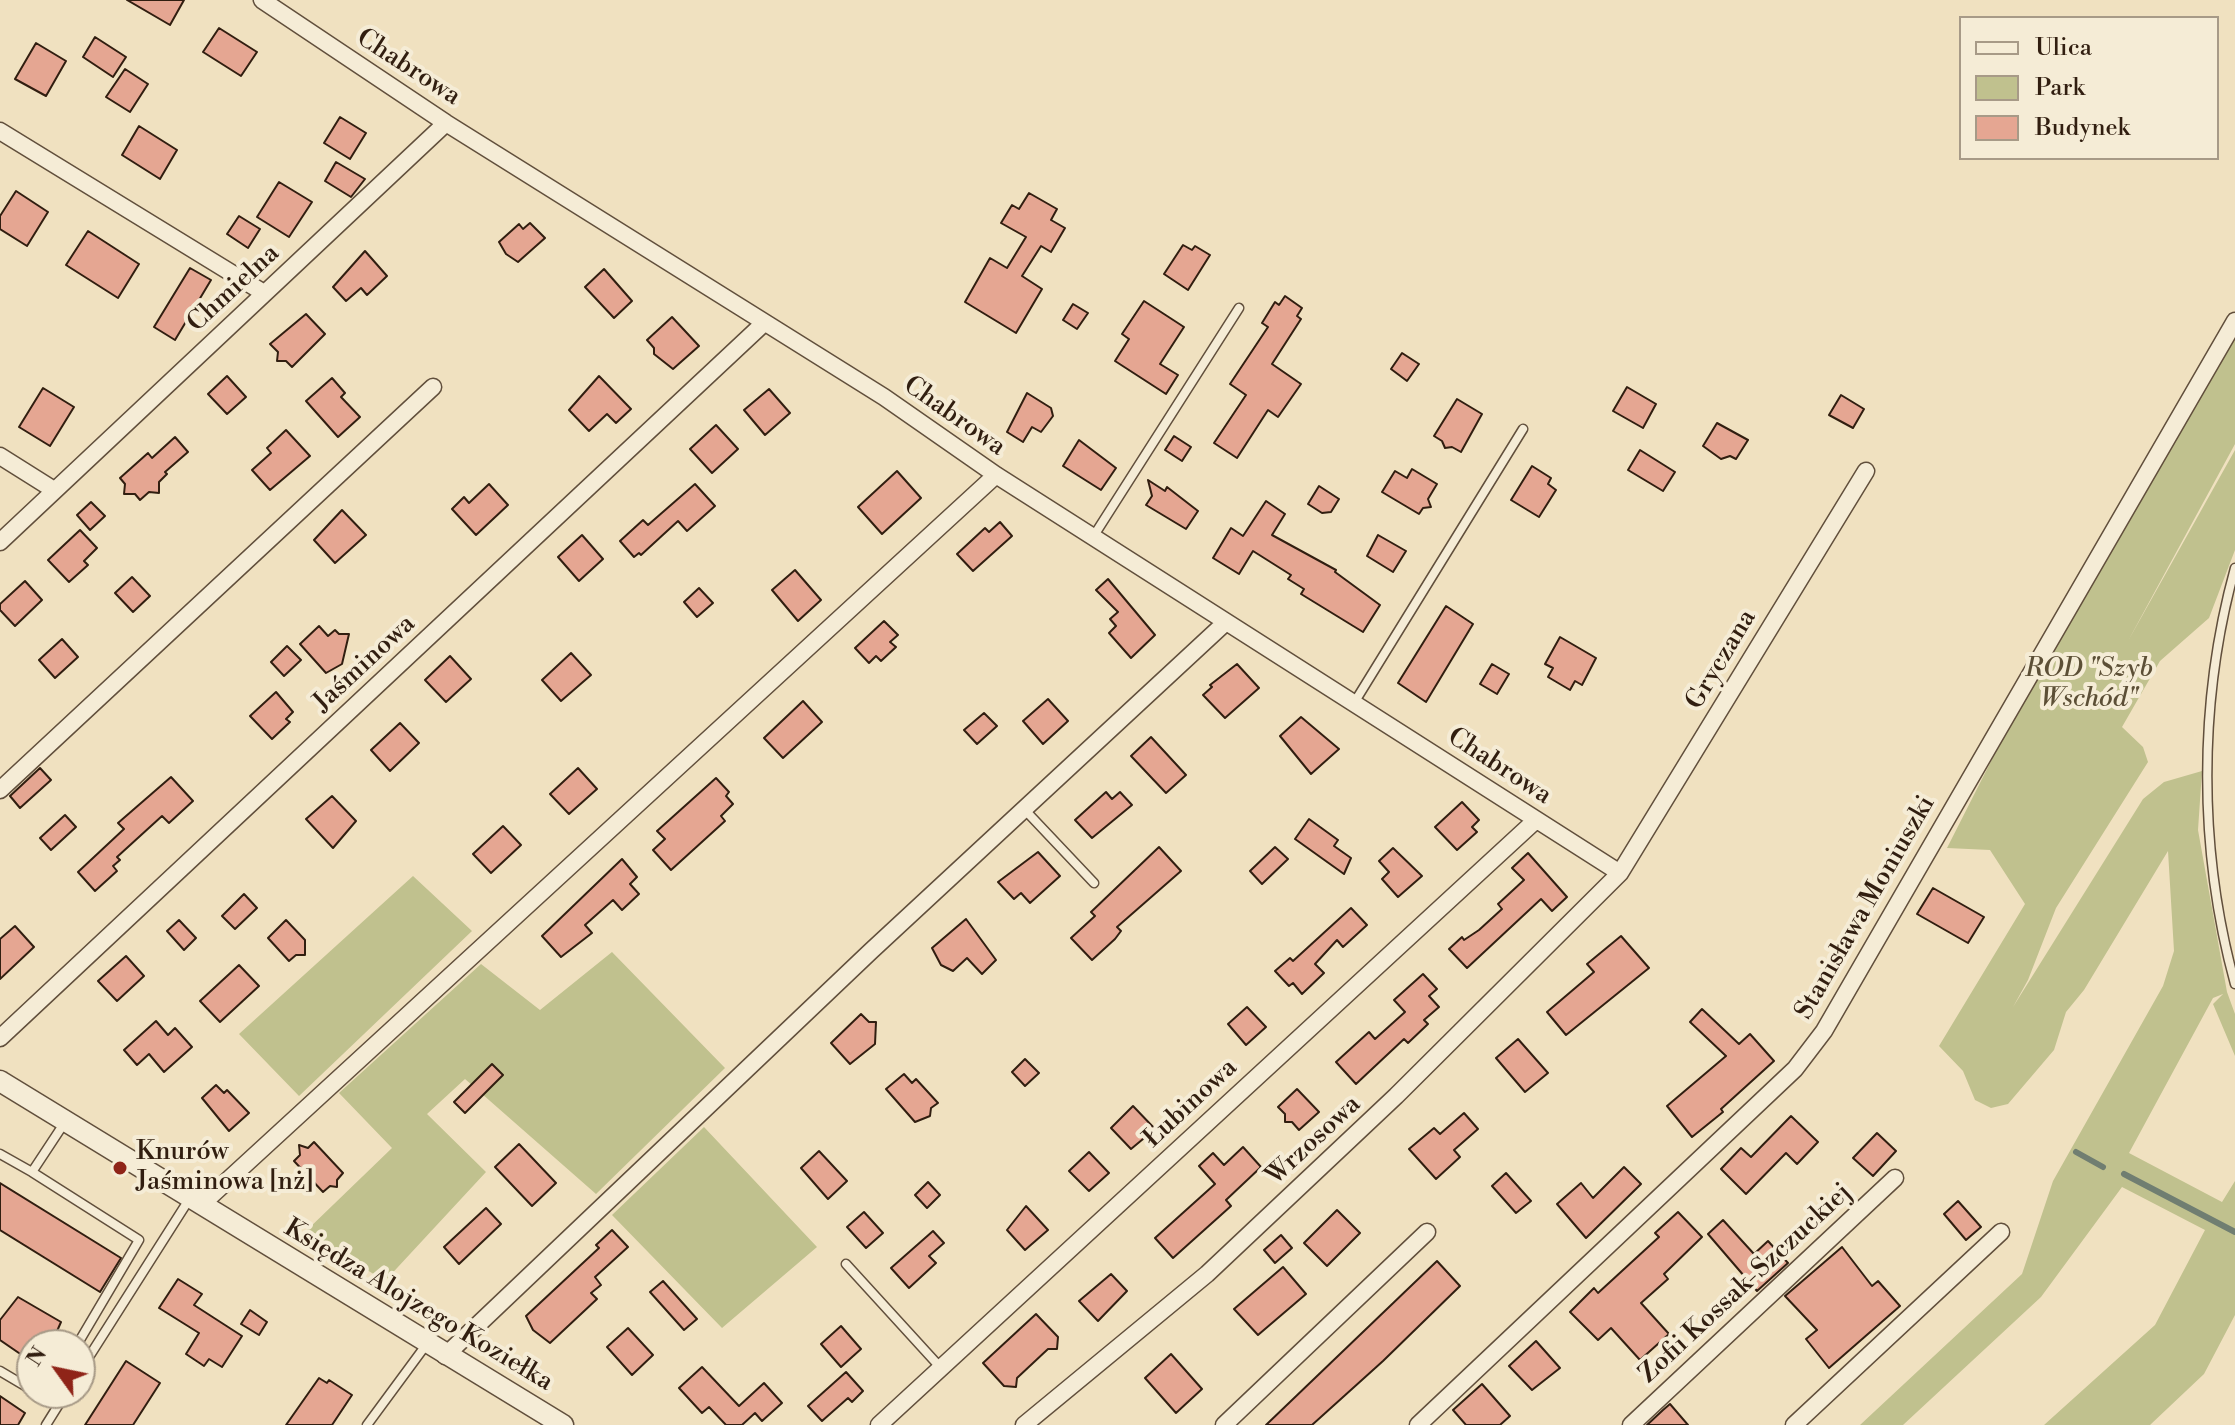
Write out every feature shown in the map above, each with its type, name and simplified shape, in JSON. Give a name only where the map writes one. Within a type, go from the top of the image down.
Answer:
[{"type":"street","name":"Chabrowa","points":[[262,0],[446,123],[884,397],[996,475],[1620,873]]},
{"type":"street","name":"Chmielna","points":[[0,542],[446,123]]},
{"type":"street","points":[[0,131],[264,293]]},
{"type":"street","name":"Stanisława Moniuszki","points":[[1418,1425],[1795,1069],[1824,1031],[2235,321]]},
{"type":"street","name":"Jaśminowa","points":[[0,1038],[763,324]]},
{"type":"street","points":[[0,790],[433,387]]},
{"type":"street","points":[[0,456],[54,490]]},
{"type":"street","name":"Gryczana","points":[[1620,873],[1866,471]]},
{"type":"street","points":[[196,1201],[996,475]]},
{"type":"street","points":[[445,1356],[1023,808],[1226,622]]},
{"type":"street","name":"Łubinowa","points":[[879,1425],[1536,820]]},
{"type":"street","name":"Wrzosowa","points":[[1024,1425],[1207,1274],[1396,1096],[1620,873]]},
{"type":"street","name":"Księdza Alojzego Koziełka","points":[[0,1081],[426,1345],[563,1425]]},
{"type":"street","name":"Zofii Kossak-Szczuckiej","points":[[1631,1425],[1895,1178]]},
{"type":"street","points":[[1224,1425],[1427,1232]]},
{"type":"street","points":[[1802,1422],[2001,1232]]},
{"type":"lane","points":[[1093,537],[1239,308]]},
{"type":"lane","points":[[1354,703],[1523,429]]},
{"type":"lane","points":[[2235,568],[2218,647],[2208,721],[2208,833],[2224,944],[2235,984]]},
{"type":"lane","points":[[1023,808],[1094,883]]},
{"type":"lane","points":[[32,1172],[66,1121]]},
{"type":"lane","points":[[0,1154],[139,1240],[86,1329]]},
{"type":"lane","points":[[96,1348],[196,1201]]},
{"type":"lane","points":[[846,1264],[940,1367]]},
{"type":"lane","points":[[367,1425],[426,1345]]},
{"type":"green space","name":"ROD \"Szyb Wschód\"","points":[[2235,331],[2235,444],[2128,641],[2235,450],[2235,550],[2209,618],[2160,661],[2122,727],[2143,747],[2148,762],[2056,908],[2028,980],[2013,1007],[2143,799],[2164,782],[2202,771],[2198,830],[2227,992],[2235,1014],[2235,1056],[2213,1004],[2223,994],[2213,998],[2129,1153],[2222,1202],[2235,1181],[2235,1315],[2204,1374],[2150,1425],[2044,1425],[2155,1325],[2205,1230],[2122,1187],[2041,1297],[1903,1425],[1860,1425],[2022,1274],[2053,1181],[2163,986],[2174,951],[2168,851],[2084,990],[2066,1012],[2054,1050],[2008,1104],[1991,1108],[1975,1100],[1963,1071],[1939,1046],[2025,904],[1990,850],[1947,848],[2017,710]]},
{"type":"green space","points":[[413,876],[472,931],[299,1096],[239,1034]]},
{"type":"green space","points":[[612,952],[725,1068],[596,1194],[465,1079],[427,1114],[486,1172],[385,1281],[305,1232],[392,1148],[339,1093],[481,964],[540,1010]]},
{"type":"green space","points":[[704,1127],[817,1247],[722,1328],[612,1215]]},
{"type":"building","points":[[127,0],[184,0],[170,25]]},
{"type":"building","points":[[219,28],[257,52],[241,76],[203,52]]},
{"type":"building","points":[[95,37],[126,57],[113,77],[83,57]]},
{"type":"building","points":[[36,43],[66,61],[46,96],[15,79]]},
{"type":"building","points":[[125,69],[148,84],[130,112],[106,97]]},
{"type":"building","points":[[340,117],[366,133],[350,159],[324,143]]},
{"type":"building","points":[[139,126],[177,150],[160,179],[122,155]]},
{"type":"building","points":[[336,162],[365,179],[351,197],[325,181]]},
{"type":"building","points":[[279,182],[312,202],[289,237],[257,217]]},
{"type":"building","points":[[16,191],[48,212],[27,246],[0,229],[0,216]]},
{"type":"building","points":[[1029,193],[1057,209],[1051,220],[1065,228],[1051,252],[1041,246],[1022,276],[1042,289],[1016,333],[965,302],[990,258],[1007,268],[1026,237],[1001,223],[1012,205],[1019,209]]},
{"type":"building","points":[[239,216],[260,229],[248,248],[227,234]]},
{"type":"building","points":[[530,223],[545,238],[518,262],[506,254],[499,242],[519,224],[523,229]]},
{"type":"building","points":[[88,231],[139,264],[118,298],[66,265]]},
{"type":"building","points":[[1183,245],[1192,250],[1195,246],[1210,255],[1188,290],[1164,274]]},
{"type":"building","points":[[365,251],[387,276],[367,295],[361,288],[346,301],[333,287]]},
{"type":"building","points":[[190,268],[211,280],[175,340],[154,327]]},
{"type":"building","points":[[604,269],[632,301],[614,318],[585,287]]},
{"type":"building","points":[[1285,296],[1302,308],[1297,316],[1301,319],[1272,364],[1301,384],[1278,417],[1268,410],[1237,458],[1214,443],[1246,395],[1230,384],[1268,327],[1262,323],[1275,302],[1279,305]]},
{"type":"building","points":[[1144,301],[1184,327],[1160,364],[1178,375],[1166,394],[1115,361],[1129,339],[1122,334]]},
{"type":"building","points":[[1073,304],[1088,313],[1077,329],[1063,320]]},
{"type":"building","points":[[306,314],[325,334],[292,367],[286,361],[277,361],[278,352],[270,344]]},
{"type":"building","points":[[672,317],[699,346],[673,369],[654,354],[654,348],[647,340]]},
{"type":"building","points":[[1402,353],[1419,364],[1407,381],[1391,369]]},
{"type":"building","points":[[227,376],[246,397],[227,414],[208,394]]},
{"type":"building","points":[[599,376],[631,409],[616,423],[607,414],[589,431],[569,410]]},
{"type":"building","points":[[332,378],[345,393],[341,397],[360,417],[338,437],[306,401]]},
{"type":"building","points":[[1627,387],[1656,404],[1643,428],[1613,411]]},
{"type":"building","points":[[43,388],[74,407],[50,446],[19,427]]},
{"type":"building","points":[[769,389],[790,413],[765,435],[744,410]]},
{"type":"building","points":[[1027,393],[1051,408],[1053,416],[1041,432],[1032,427],[1023,442],[1007,432]]},
{"type":"building","points":[[1841,395],[1864,409],[1853,428],[1829,415]]},
{"type":"building","points":[[1457,399],[1482,414],[1461,452],[1452,447],[1445,448],[1442,441],[1434,436]]},
{"type":"building","points":[[1717,423],[1748,440],[1736,459],[1730,456],[1721,459],[1703,446]]},
{"type":"building","points":[[716,425],[738,449],[712,473],[690,449]]},
{"type":"building","points":[[286,430],[310,456],[270,490],[252,470],[271,453],[267,448]]},
{"type":"building","points":[[1174,436],[1191,447],[1182,461],[1165,450]]},
{"type":"building","points":[[175,437],[188,452],[165,472],[167,474],[159,482],[159,493],[149,492],[140,500],[135,494],[124,494],[125,484],[120,478],[148,453],[152,458]]},
{"type":"building","points":[[1079,440],[1116,468],[1101,490],[1063,466]]},
{"type":"building","points":[[1640,450],[1675,472],[1663,491],[1628,470]]},
{"type":"building","points":[[1532,466],[1551,478],[1548,484],[1556,490],[1539,517],[1511,500]]},
{"type":"building","points":[[1412,469],[1437,484],[1428,499],[1431,507],[1423,508],[1419,514],[1382,492],[1395,471],[1407,478]]},
{"type":"building","points":[[897,471],[921,498],[882,534],[858,507]]},
{"type":"building","points":[[1148,480],[1165,491],[1167,487],[1198,511],[1186,529],[1146,505],[1152,496]]},
{"type":"building","points":[[489,484],[508,505],[476,535],[452,509],[464,497],[469,503]]},
{"type":"building","points":[[695,484],[715,506],[687,531],[678,521],[641,555],[639,553],[634,557],[620,541],[643,520],[648,525]]},
{"type":"building","points":[[1319,486],[1339,499],[1331,512],[1322,513],[1308,504]]},
{"type":"building","points":[[1266,501],[1285,514],[1272,535],[1336,570],[1380,605],[1363,632],[1301,594],[1304,589],[1288,579],[1291,575],[1253,551],[1239,574],[1213,558],[1231,528],[1243,536]]},
{"type":"building","points":[[91,502],[105,516],[90,530],[77,515]]},
{"type":"building","points":[[342,510],[366,535],[335,563],[314,540]]},
{"type":"building","points":[[1000,522],[1012,536],[973,571],[957,554],[985,528],[989,532]]},
{"type":"building","points":[[80,530],[97,548],[84,561],[88,565],[69,582],[48,560]]},
{"type":"building","points":[[582,535],[603,559],[579,581],[558,557]]},
{"type":"building","points":[[1378,535],[1406,551],[1393,572],[1367,556]]},
{"type":"building","points":[[795,570],[821,600],[798,621],[772,590]]},
{"type":"building","points":[[132,577],[150,596],[133,612],[115,593]]},
{"type":"building","points":[[1108,579],[1155,635],[1131,658],[1109,633],[1116,626],[1110,619],[1118,612],[1096,590]]},
{"type":"building","points":[[25,581],[42,600],[15,626],[0,610],[0,604]]},
{"type":"building","points":[[699,588],[713,603],[697,617],[684,602]]},
{"type":"building","points":[[1446,606],[1473,624],[1426,702],[1398,683]]},
{"type":"building","points":[[884,621],[898,635],[890,642],[896,647],[881,661],[876,656],[869,663],[855,648]]},
{"type":"building","points":[[319,626],[328,636],[335,630],[339,634],[349,634],[342,664],[326,673],[300,644]]},
{"type":"building","points":[[1560,637],[1596,658],[1582,685],[1575,681],[1570,690],[1548,677],[1553,668],[1545,664]]},
{"type":"building","points":[[62,639],[78,657],[55,678],[39,660]]},
{"type":"building","points":[[287,646],[301,660],[284,676],[271,662]]},
{"type":"building","points":[[571,653],[591,675],[561,701],[542,680]]},
{"type":"building","points":[[450,656],[471,679],[446,702],[425,680]]},
{"type":"building","points":[[1237,664],[1259,688],[1225,718],[1203,695],[1212,687],[1210,685]]},
{"type":"building","points":[[1492,664],[1509,674],[1497,694],[1480,684]]},
{"type":"building","points":[[276,692],[293,712],[286,719],[290,722],[272,739],[250,716]]},
{"type":"building","points":[[1048,699],[1068,721],[1043,744],[1023,721]]},
{"type":"building","points":[[803,701],[822,722],[783,758],[764,738]]},
{"type":"building","points":[[984,713],[997,726],[977,744],[964,730]]},
{"type":"building","points":[[1301,717],[1339,749],[1311,774],[1280,736]]},
{"type":"building","points":[[400,723],[419,743],[390,771],[371,750]]},
{"type":"building","points":[[1151,737],[1186,775],[1166,793],[1131,756]]},
{"type":"building","points":[[40,768],[51,780],[20,808],[10,796]]},
{"type":"building","points":[[578,768],[597,789],[569,814],[550,794]]},
{"type":"building","points":[[171,777],[193,801],[169,823],[162,816],[117,857],[120,860],[113,866],[117,871],[95,891],[78,872],[124,829],[118,823]]},
{"type":"building","points":[[716,778],[729,792],[726,796],[733,804],[721,816],[725,821],[671,870],[653,850],[665,839],[657,831]]},
{"type":"building","points":[[1106,792],[1112,799],[1120,792],[1132,805],[1092,838],[1075,820]]},
{"type":"building","points":[[332,796],[356,821],[333,848],[306,819]]},
{"type":"building","points":[[1462,802],[1479,820],[1472,827],[1477,832],[1457,850],[1435,827]]},
{"type":"building","points":[[65,815],[76,827],[51,850],[40,838]]},
{"type":"building","points":[[1309,819],[1338,840],[1334,846],[1351,858],[1344,874],[1295,839]]},
{"type":"building","points":[[503,826],[521,845],[491,873],[473,854]]},
{"type":"building","points":[[1159,847],[1181,871],[1117,927],[1121,931],[1115,939],[1092,960],[1071,938],[1095,916],[1091,912]]},
{"type":"building","points":[[1275,847],[1288,859],[1262,884],[1250,871]]},
{"type":"building","points":[[1393,848],[1422,876],[1398,897],[1382,879],[1389,872],[1379,861]]},
{"type":"building","points":[[1038,852],[1060,876],[1030,903],[1021,893],[1014,899],[998,882]]},
{"type":"building","points":[[1528,853],[1567,897],[1552,911],[1541,899],[1467,968],[1449,949],[1462,937],[1464,940],[1479,930],[1502,909],[1498,904],[1524,880],[1512,868]]},
{"type":"building","points":[[622,859],[637,877],[630,884],[639,894],[622,910],[613,900],[585,925],[592,933],[561,957],[542,936]]},
{"type":"building","points":[[1933,888],[1984,917],[1968,943],[1917,914]]},
{"type":"building","points":[[244,894],[257,908],[235,929],[222,916]]},
{"type":"building","points":[[1351,908],[1367,925],[1343,947],[1337,940],[1315,964],[1324,973],[1302,994],[1293,983],[1289,986],[1275,971],[1290,958],[1293,961]]},
{"type":"building","points":[[966,919],[996,960],[982,974],[967,958],[953,971],[941,965],[932,948]]},
{"type":"building","points":[[179,920],[196,938],[184,950],[167,931]]},
{"type":"building","points":[[286,920],[305,940],[305,955],[296,955],[289,961],[268,938]]},
{"type":"building","points":[[15,926],[34,947],[0,979],[0,939]]},
{"type":"building","points":[[1621,936],[1649,968],[1566,1035],[1547,1012],[1594,972],[1587,964]]},
{"type":"building","points":[[126,956],[144,976],[117,1001],[98,981]]},
{"type":"building","points":[[239,965],[259,986],[220,1022],[200,1001]]},
{"type":"building","points":[[1423,974],[1437,989],[1429,996],[1439,1007],[1424,1020],[1428,1024],[1408,1043],[1404,1039],[1356,1084],[1336,1062],[1369,1032],[1375,1039],[1405,1012],[1394,1000]]},
{"type":"building","points":[[1247,1007],[1266,1027],[1246,1045],[1228,1024]]},
{"type":"building","points":[[1702,1009],[1739,1044],[1750,1034],[1774,1061],[1721,1109],[1723,1112],[1692,1137],[1667,1106],[1726,1056],[1690,1022]]},
{"type":"building","points":[[861,1014],[869,1022],[876,1022],[875,1044],[850,1064],[831,1043]]},
{"type":"building","points":[[156,1021],[168,1035],[175,1028],[192,1047],[164,1072],[149,1054],[137,1065],[124,1050]]},
{"type":"building","points":[[1518,1039],[1548,1073],[1525,1092],[1496,1058]]},
{"type":"building","points":[[1025,1059],[1039,1073],[1025,1086],[1012,1072]]},
{"type":"building","points":[[492,1064],[503,1075],[465,1113],[454,1102]]},
{"type":"building","points":[[904,1074],[912,1083],[916,1079],[938,1103],[931,1108],[930,1116],[915,1122],[886,1089]]},
{"type":"building","points":[[216,1085],[224,1093],[227,1090],[249,1113],[229,1131],[202,1098]]},
{"type":"building","points":[[1297,1089],[1319,1112],[1299,1130],[1292,1122],[1285,1122],[1285,1114],[1278,1107]]},
{"type":"building","points":[[1133,1106],[1155,1129],[1131,1149],[1111,1128]]},
{"type":"building","points":[[1464,1113],[1478,1129],[1454,1150],[1460,1157],[1436,1179],[1409,1149],[1434,1128],[1440,1134]]},
{"type":"building","points":[[1791,1116],[1818,1142],[1797,1164],[1786,1153],[1746,1194],[1721,1169],[1741,1148],[1751,1157]]},
{"type":"building","points":[[1877,1133],[1896,1151],[1873,1176],[1853,1158]]},
{"type":"building","points":[[314,1142],[343,1173],[337,1180],[337,1187],[330,1186],[323,1192],[294,1161],[300,1155],[299,1145],[308,1148]]},
{"type":"building","points":[[519,1144],[556,1183],[532,1206],[495,1167]]},
{"type":"building","points":[[1243,1147],[1261,1167],[1226,1200],[1231,1206],[1173,1258],[1155,1238],[1215,1184],[1199,1166],[1213,1153],[1224,1165]]},
{"type":"building","points":[[819,1151],[847,1181],[828,1199],[801,1168]]},
{"type":"building","points":[[1089,1152],[1109,1173],[1089,1191],[1069,1171]]},
{"type":"building","points":[[1624,1167],[1641,1184],[1586,1238],[1557,1204],[1581,1183],[1593,1198]]},
{"type":"building","points":[[1506,1173],[1531,1201],[1516,1213],[1492,1186]]},
{"type":"building","points":[[928,1182],[940,1195],[927,1208],[915,1195]]},
{"type":"building","points":[[0,1183],[121,1258],[100,1292],[0,1230]]},
{"type":"building","points":[[1958,1201],[1981,1227],[1966,1240],[1944,1214]]},
{"type":"building","points":[[1026,1206],[1048,1230],[1025,1250],[1007,1230]]},
{"type":"building","points":[[486,1208],[501,1224],[459,1264],[444,1247]]},
{"type":"building","points":[[1337,1210],[1360,1233],[1327,1266],[1304,1243]]},
{"type":"building","points":[[864,1212],[883,1233],[866,1248],[847,1227]]},
{"type":"building","points":[[1678,1212],[1702,1237],[1664,1274],[1668,1279],[1641,1303],[1669,1334],[1640,1360],[1611,1328],[1598,1340],[1570,1312],[1594,1288],[1598,1293],[1659,1237],[1655,1233]]},
{"type":"building","points":[[1723,1220],[1754,1254],[1768,1241],[1788,1263],[1757,1291],[1708,1234]]},
{"type":"building","points":[[612,1230],[628,1247],[595,1277],[601,1285],[591,1293],[597,1299],[550,1343],[533,1330],[526,1316],[599,1248],[596,1245]]},
{"type":"building","points":[[933,1231],[944,1243],[929,1256],[936,1263],[909,1288],[891,1268]]},
{"type":"building","points":[[1281,1235],[1292,1248],[1275,1263],[1264,1250]]},
{"type":"building","points":[[1842,1247],[1872,1286],[1878,1281],[1900,1306],[1829,1368],[1806,1339],[1817,1330],[1785,1296]]},
{"type":"building","points":[[1437,1261],[1460,1286],[1383,1361],[1312,1425],[1266,1425]]},
{"type":"building","points":[[1283,1267],[1306,1294],[1258,1335],[1234,1309]]},
{"type":"building","points":[[1111,1274],[1127,1291],[1098,1321],[1079,1301]]},
{"type":"building","points":[[178,1279],[202,1294],[194,1305],[242,1336],[222,1367],[209,1359],[204,1366],[186,1354],[199,1333],[159,1308]]},
{"type":"building","points":[[663,1281],[697,1319],[684,1330],[650,1292]]},
{"type":"building","points":[[18,1297],[61,1322],[58,1329],[16,1329],[16,1351],[0,1340],[0,1320]]},
{"type":"building","points":[[250,1310],[267,1322],[259,1335],[241,1324]]},
{"type":"building","points":[[1036,1314],[1058,1337],[1057,1349],[1048,1349],[1017,1378],[1016,1387],[1004,1386],[983,1363]]},
{"type":"building","points":[[841,1326],[861,1349],[841,1367],[821,1344]]},
{"type":"building","points":[[628,1328],[653,1355],[632,1375],[607,1347]]},
{"type":"building","points":[[1536,1341],[1560,1368],[1532,1390],[1509,1366]]},
{"type":"building","points":[[1171,1354],[1202,1389],[1176,1413],[1145,1378]]},
{"type":"building","points":[[126,1361],[160,1383],[133,1425],[85,1425]]},
{"type":"building","points":[[702,1367],[739,1406],[764,1383],[782,1403],[762,1421],[755,1413],[742,1425],[726,1425],[709,1407],[702,1413],[679,1388]]},
{"type":"building","points":[[846,1372],[863,1391],[852,1402],[848,1398],[822,1421],[808,1406]]},
{"type":"building","points":[[319,1378],[327,1383],[329,1380],[352,1395],[332,1425],[286,1425]]},
{"type":"building","points":[[1482,1384],[1510,1416],[1500,1425],[1466,1425],[1453,1410]]},
{"type":"building","points":[[0,1396],[25,1413],[18,1425],[0,1425]]},
{"type":"building","points":[[1670,1404],[1688,1425],[1647,1425],[1663,1410]]},
{"type":"waterway","points":[[2076,1152],[2103,1167]]},
{"type":"waterway","points":[[2124,1174],[2235,1232]]},
{"type":"place","name":"Knurów Jaśminowa [nż]","points":[[120,1168]]}]
